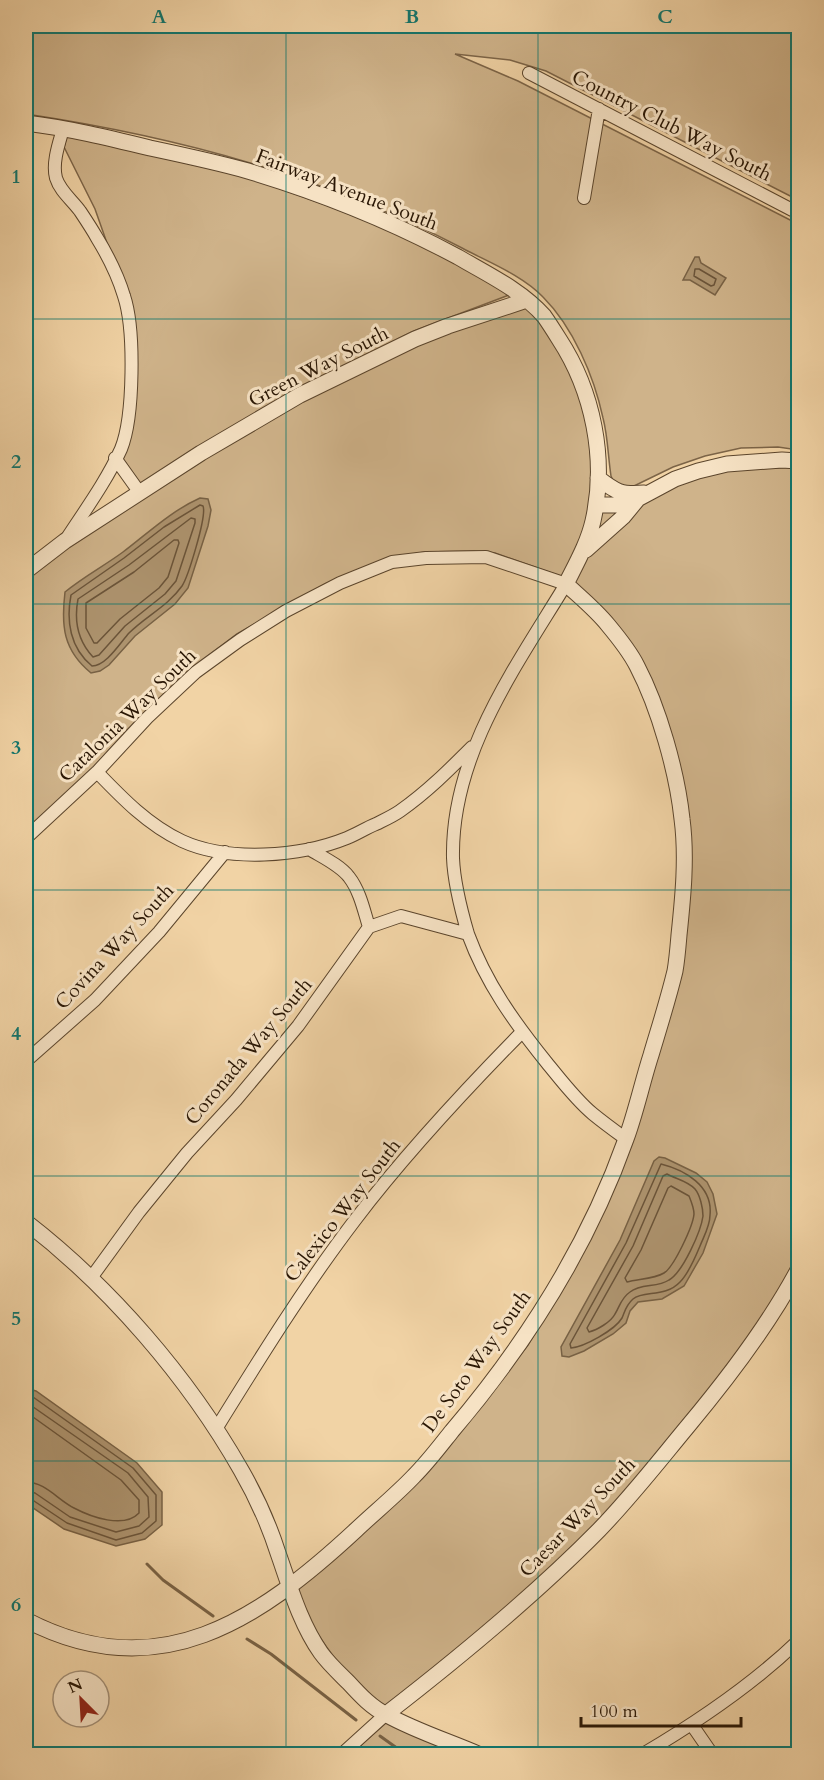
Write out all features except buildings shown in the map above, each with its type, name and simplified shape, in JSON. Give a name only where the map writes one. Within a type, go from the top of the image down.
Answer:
[{"type":"street","name":"Country Club Way South","points":[[529,73],[798,213]]},
{"type":"street","points":[[584,198],[599,109]]},
{"type":"street","name":"Fairway Avenue South","points":[[26,123],[120,141],[248,171],[416,235],[491,275],[527,300],[544,317],[568,352],[589,404],[595,433],[598,478],[596,504],[588,538],[566,584]]},
{"type":"street","name":"Green Way South","points":[[63,129],[57,151],[56,177],[63,191],[80,210],[98,238],[125,297],[131,348],[131,402],[122,447],[97,493],[65,541]]},
{"type":"street","name":"Green Way South","points":[[26,571],[65,541],[201,453],[300,395],[415,339],[527,300]]},
{"type":"street","points":[[116,458],[140,493]]},
{"type":"street","points":[[596,504],[624,505],[690,474],[727,464],[798,461]]},
{"type":"street","points":[[598,478],[620,493],[642,496]]},
{"type":"street","points":[[581,554],[623,517],[642,496]]},
{"type":"street","name":"Catalonia Way South","points":[[26,838],[97,772],[147,718],[196,672],[240,639],[286,611],[340,583],[392,562],[426,558],[486,557],[566,584]]},
{"type":"street","points":[[566,584],[502,690],[475,744],[462,783],[454,822],[453,860],[461,910],[468,934],[477,959],[491,985],[522,1032],[561,1080],[591,1113],[626,1139]]},
{"type":"street","name":"De Soto Way South","points":[[26,1620],[68,1638],[97,1646],[131,1649],[161,1647],[197,1638],[236,1622],[289,1587],[335,1549],[415,1475],[469,1412],[521,1343],[565,1271],[596,1210],[626,1139],[676,968],[684,872],[682,819],[667,748],[657,715],[636,664],[607,623],[566,584]]},
{"type":"street","points":[[97,772],[129,804],[159,828],[181,840],[203,849],[264,855],[309,849],[347,838],[398,812],[436,783],[475,744]]},
{"type":"street","points":[[309,849],[349,878],[360,899],[369,927],[401,916],[468,934]]},
{"type":"street","name":"Covina Way South","points":[[26,1061],[95,1000],[159,932],[225,852]]},
{"type":"street","name":"Coronada Way South","points":[[91,1278],[139,1212],[298,1026],[369,927]]},
{"type":"street","name":"Calexico Way South","points":[[216,1429],[282,1321],[356,1219],[447,1108],[522,1032]]},
{"type":"street","points":[[26,1222],[51,1241],[91,1278],[131,1321],[177,1375],[216,1429],[242,1472],[262,1513],[289,1587],[321,1653],[363,1699],[386,1715],[478,1755]]},
{"type":"street","name":"Caesar Way South","points":[[342,1755],[386,1715],[498,1625],[600,1528],[643,1481],[726,1380],[782,1300],[798,1270]]},
{"type":"street","points":[[644,1755],[741,1691],[798,1641]]},
{"type":"street","points":[[692,1725],[712,1755]]},
{"type":"shaded area","points":[[26,26],[798,26],[798,200],[546,71],[510,60],[455,54],[518,81],[798,224],[798,450],[778,447],[741,448],[705,456],[673,467],[634,486],[615,485],[611,476],[603,418],[588,369],[564,323],[535,289],[504,270],[410,223],[303,180],[194,148],[83,123],[26,114]]},
{"type":"shaded area","points":[[67,136],[247,177],[329,206],[414,240],[509,295],[414,331],[298,389],[141,485],[123,459],[136,403],[137,348],[95,209],[64,147]]},
{"type":"shaded area","points":[[521,304],[544,328],[562,354],[576,384],[591,447],[588,513],[580,544],[563,577],[495,553],[425,552],[388,558],[325,584],[237,634],[183,675],[127,730],[84,778],[26,831],[26,579],[69,546],[204,459],[303,401],[419,343]]},
{"type":"shaded area","points":[[798,467],[798,1257],[777,1297],[722,1376],[596,1524],[494,1620],[385,1707],[353,1680],[327,1648],[310,1622],[300,1596],[299,1585],[503,1377],[528,1345],[564,1283],[622,1165],[690,879],[662,713],[573,584],[601,502],[669,488],[729,470]]},
{"type":"shaded area","points":[[387,1722],[462,1754],[351,1754]]},
{"type":"water","points":[[695,257],[699,257],[701,263],[726,278],[715,295],[690,280],[683,280]]},
{"type":"water","points":[[200,498],[208,499],[211,510],[188,588],[175,604],[135,636],[109,665],[100,671],[91,673],[75,655],[66,637],[63,616],[65,592],[123,552],[169,516]]},
{"type":"water","points":[[659,1157],[696,1173],[707,1182],[713,1194],[717,1214],[703,1253],[684,1286],[662,1299],[638,1302],[630,1311],[626,1323],[613,1334],[584,1351],[569,1357],[562,1356],[561,1347],[620,1240],[654,1161]]},
{"type":"water","points":[[26,1388],[36,1391],[137,1463],[162,1492],[162,1525],[145,1539],[116,1546],[64,1529],[26,1503]]},
{"type":"waterway","points":[[147,1564],[163,1580],[213,1616]]},
{"type":"waterway","points":[[247,1639],[271,1654],[356,1720]]},
{"type":"waterway","points":[[380,1736],[401,1751]]}]
